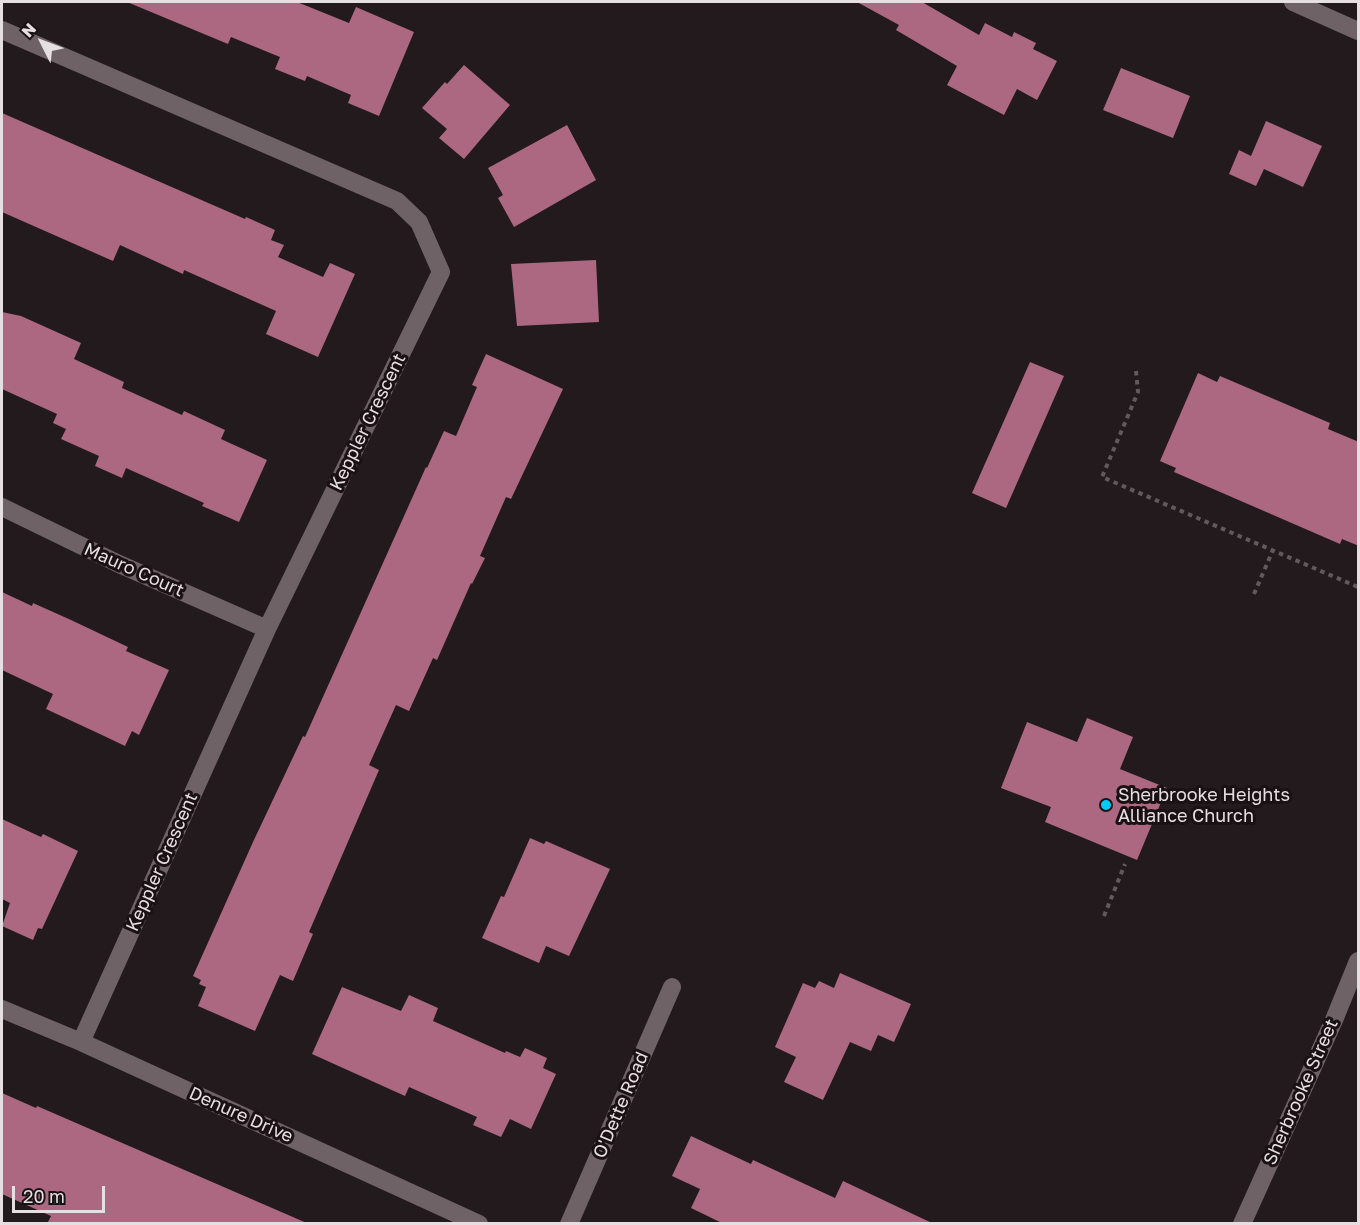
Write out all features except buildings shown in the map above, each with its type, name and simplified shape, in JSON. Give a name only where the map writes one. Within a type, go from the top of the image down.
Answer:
[{"type":"street","points":[[1293,2],[1359,31]]},
{"type":"street","name":"Keppler Crescent","points":[[2,30],[397,201],[419,222],[441,272],[267,629],[81,1042]]},
{"type":"street","name":"Mauro Court","points":[[2,507],[119,564],[267,629]]},
{"type":"street","name":"Sherbrooke Street","points":[[1242,1224],[1359,961]]},
{"type":"street","name":"O'Dette Road","points":[[569,1224],[672,987]]},
{"type":"street","name":"Denure Drive","points":[[2,1009],[81,1042],[479,1224]]},
{"type":"path","points":[[1136,371],[1138,392],[1102,477],[1359,587]]},
{"type":"path","points":[[1254,594],[1273,550]]},
{"type":"path","points":[[1104,916],[1125,864]]},
{"type":"place","name":"Sherbrooke Heights Alliance Church","points":[[1106,805]]}]
